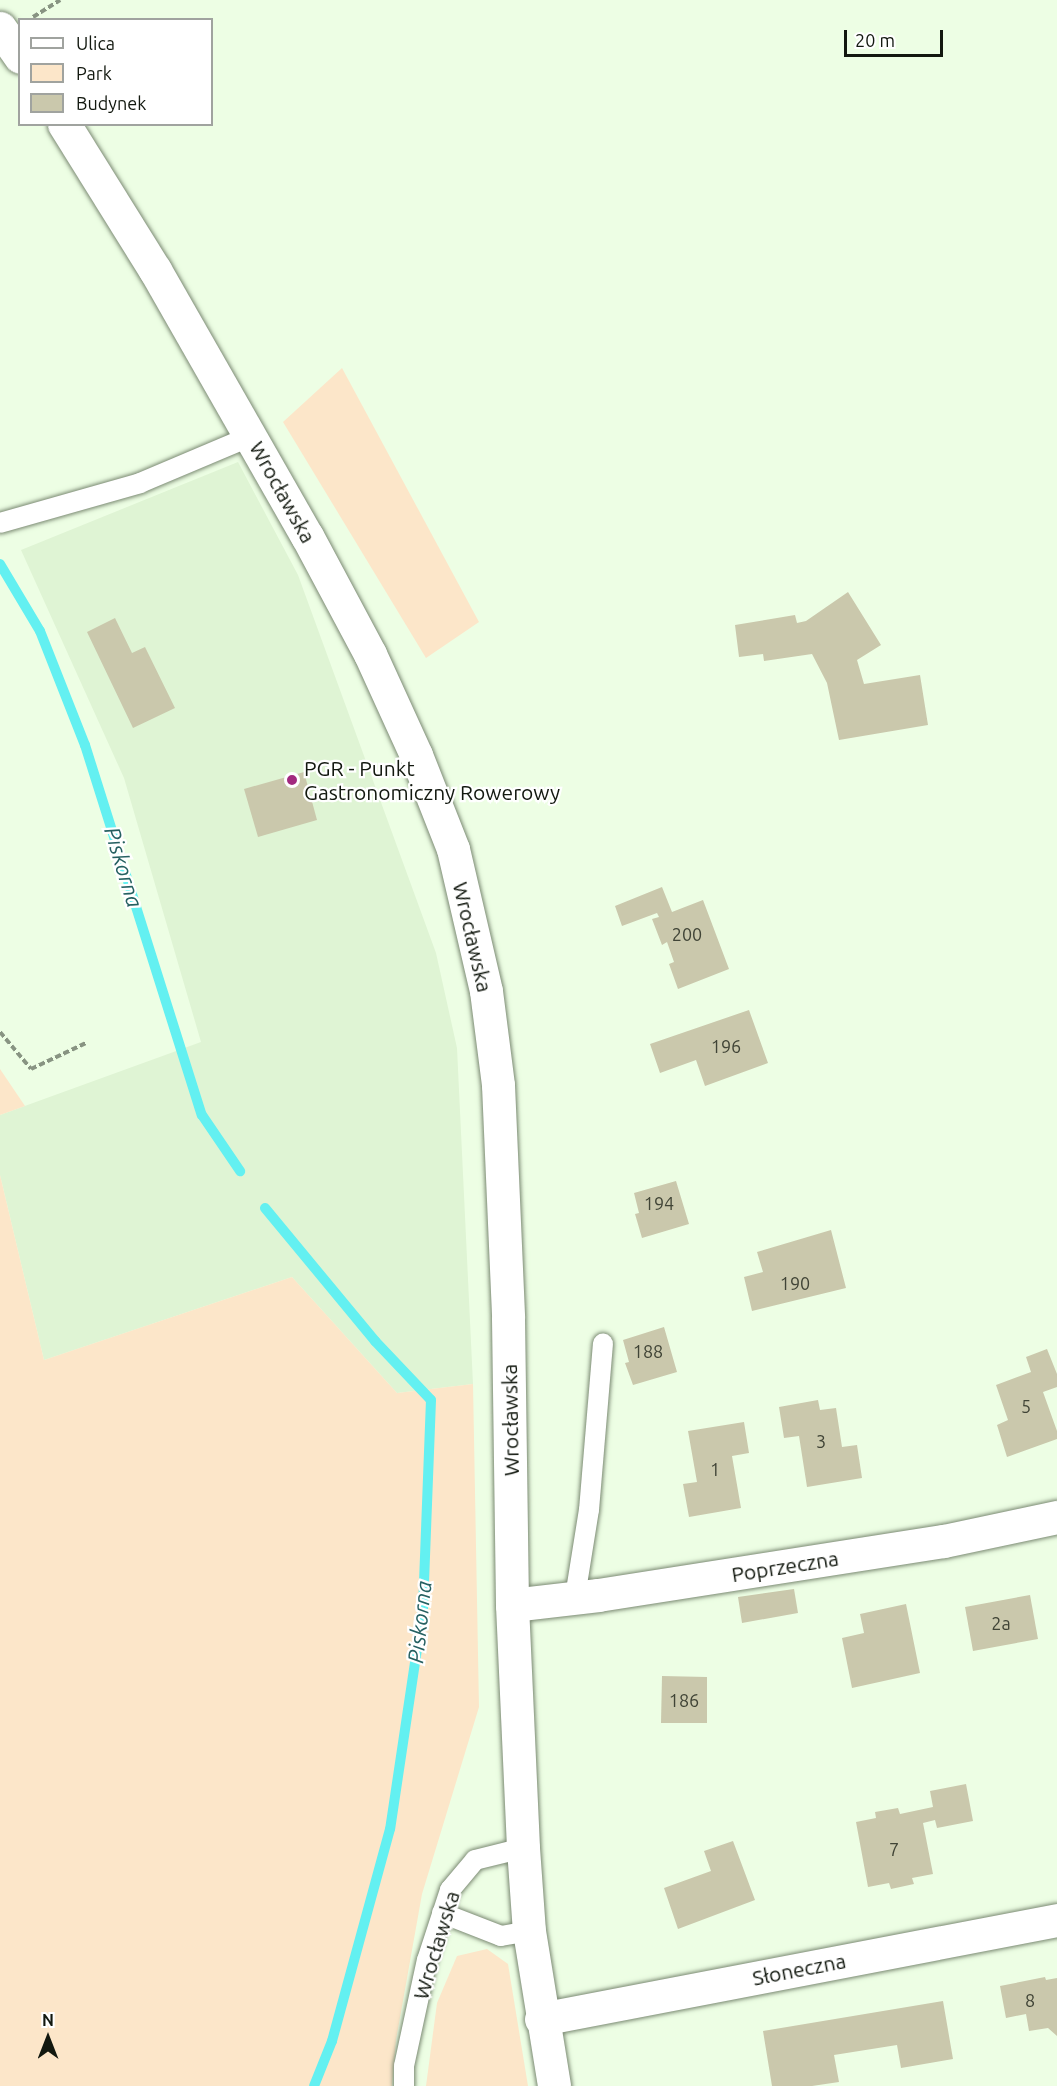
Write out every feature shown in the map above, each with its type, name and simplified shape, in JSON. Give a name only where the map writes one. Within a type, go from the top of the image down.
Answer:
[{"type":"main road","points":[[0,28],[18,54]]},
{"type":"main road","name":"Wrocławska","points":[[65,126],[155,270],[251,436],[369,654],[416,754],[453,849],[485,983],[498,1085],[508,1317],[512,1605],[523,1848],[529,1931],[541,2019],[554,2086]]},
{"type":"main road","name":"Poprzeczna","points":[[512,1605],[944,1541],[1057,1517]]},
{"type":"main road","name":"Słoneczna","points":[[541,2019],[1057,1920]]},
{"type":"lane","points":[[0,523],[140,483],[251,436]]},
{"type":"lane","points":[[575,1597],[590,1510],[603,1344]]},
{"type":"lane","name":"Wrocławska","points":[[404,2086],[404,2066],[427,1960],[450,1890],[475,1860],[523,1848]]},
{"type":"lane","points":[[442,1913],[501,1936],[529,1931]]},
{"type":"path","points":[[33,18],[60,0]]},
{"type":"path","points":[[0,1032],[31,1069],[86,1043]]},
{"type":"shaded area","points":[[238,462],[298,575],[436,953],[457,1048],[473,1384],[397,1393],[292,1277],[44,1360],[0,1175],[0,1115],[201,1042],[124,778],[21,550]]},
{"type":"green space","points":[[342,368],[479,622],[426,658],[283,422]]},
{"type":"green space","points":[[0,1069],[25,1106],[0,1115]]},
{"type":"green space","points":[[0,1175],[44,1360],[292,1277],[397,1393],[473,1384],[479,1707],[422,1894],[396,2040],[392,2086],[0,2086]]},
{"type":"green space","points":[[487,1949],[508,1964],[528,2086],[426,2086],[437,2003],[457,1956]]},
{"type":"building","points":[[848,592],[881,645],[857,660],[864,684],[920,675],[928,725],[839,740],[827,683],[812,654],[764,661],[763,654],[739,657],[735,625],[795,615],[797,623],[806,621]]},
{"type":"building","points":[[115,618],[132,653],[145,647],[175,708],[133,728],[87,632]]},
{"type":"building","points":[[304,772],[317,820],[258,837],[244,789]]},
{"type":"building","points":[[662,887],[672,912],[703,900],[729,969],[678,989],[669,964],[674,962],[667,942],[662,945],[652,919],[659,917],[657,913],[622,926],[615,906]]},
{"type":"building","points":[[749,1010],[768,1063],[705,1086],[696,1060],[660,1073],[650,1044]]},
{"type":"building","points":[[676,1181],[689,1224],[642,1238],[635,1214],[639,1213],[634,1193]]},
{"type":"building","points":[[831,1230],[846,1288],[752,1311],[744,1277],[763,1272],[757,1252]]},
{"type":"building","points":[[664,1327],[677,1372],[633,1385],[625,1363],[629,1362],[623,1340]]},
{"type":"building","points":[[1047,1349],[1057,1374],[1057,1387],[1043,1392],[1057,1431],[1057,1439],[1007,1457],[997,1425],[1008,1420],[996,1385],[1031,1372],[1026,1357]]},
{"type":"building","points":[[818,1400],[820,1410],[836,1408],[842,1447],[857,1445],[862,1478],[807,1487],[799,1436],[784,1438],[779,1407]]},
{"type":"building","points":[[744,1422],[749,1453],[732,1456],[741,1508],[689,1517],[683,1484],[697,1482],[688,1431]]},
{"type":"building","points":[[794,1589],[798,1613],[742,1623],[738,1597]]},
{"type":"building","points":[[1030,1595],[1038,1639],[973,1651],[965,1607]]},
{"type":"building","points":[[906,1604],[920,1673],[852,1688],[842,1638],[864,1633],[860,1614]]},
{"type":"building","points":[[662,1676],[707,1677],[707,1723],[661,1723]]},
{"type":"building","points":[[966,1784],[973,1821],[937,1828],[935,1820],[923,1823],[933,1874],[912,1878],[914,1884],[891,1889],[889,1883],[868,1887],[856,1822],[876,1818],[875,1812],[898,1808],[900,1814],[933,1807],[930,1791]]},
{"type":"building","points":[[733,1841],[755,1900],[678,1929],[664,1888],[711,1871],[704,1851]]},
{"type":"building","points":[[1045,1977],[1046,1980],[1057,1978],[1057,2036],[1048,2028],[1029,2031],[1026,2014],[1006,2018],[1000,1986]]},
{"type":"building","points":[[943,2001],[953,2059],[901,2068],[897,2045],[834,2055],[839,2082],[812,2086],[772,2086],[763,2031]]},
{"type":"waterway","name":"Piskorna","points":[[0,564],[40,631],[85,745],[202,1115],[240,1171]]},
{"type":"waterway","name":"Piskorna","points":[[265,1208],[375,1341],[431,1400],[423,1609],[390,1829],[332,2041],[314,2086]]},
{"type":"place","name":"PGR - Punkt Gastronomiczny Rowerowy","points":[[292,780]]}]
